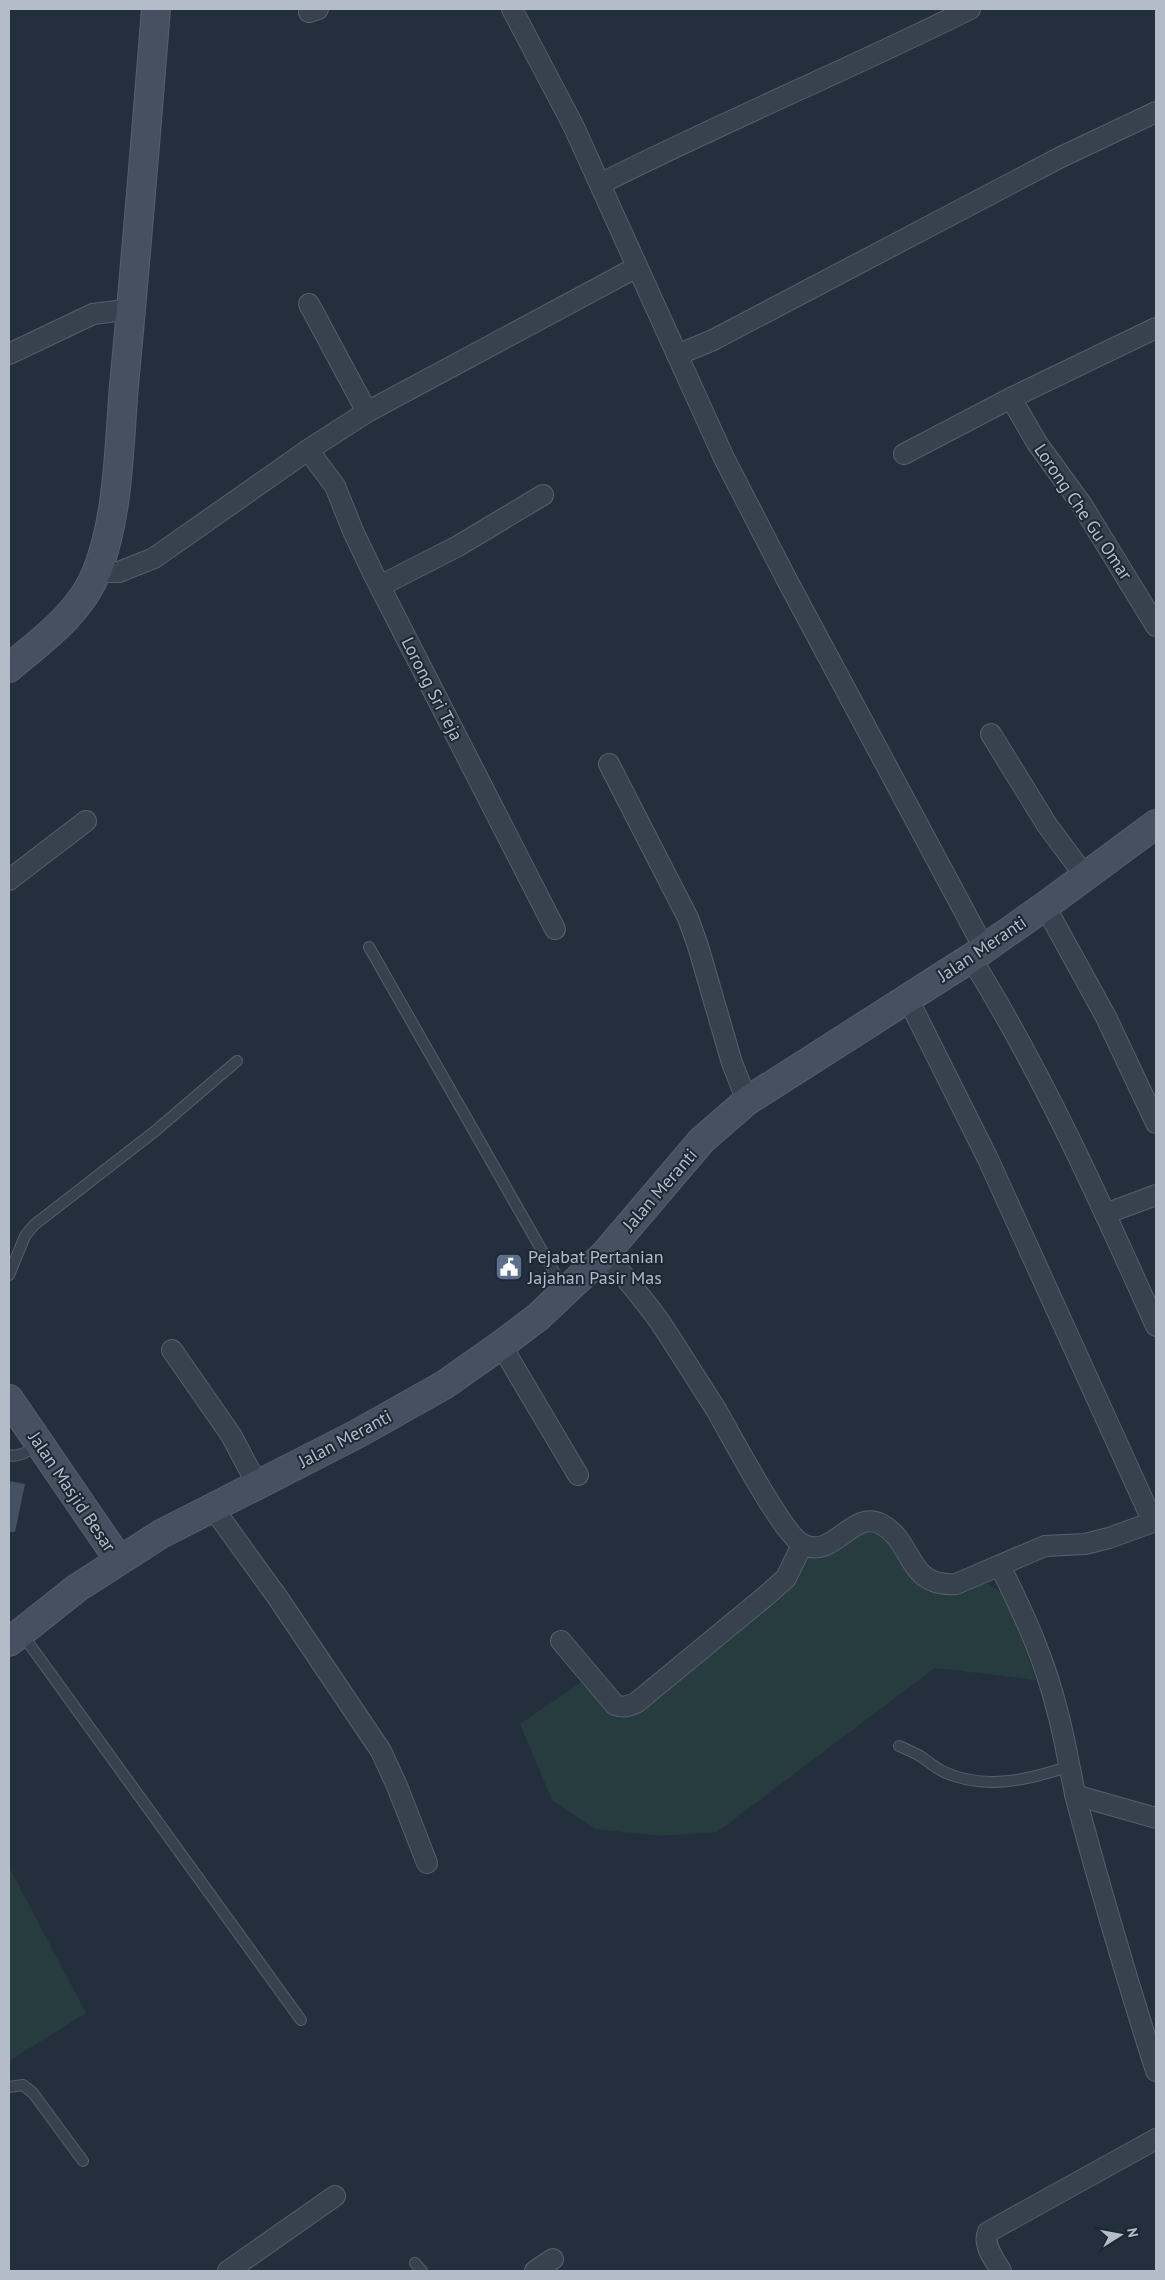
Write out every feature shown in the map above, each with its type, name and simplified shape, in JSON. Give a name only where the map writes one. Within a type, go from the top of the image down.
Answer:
[{"type":"street","points":[[9,668],[47,636],[73,610],[97,572],[111,519],[132,309],[156,9]]},
{"type":"street","points":[[512,9],[573,125],[724,458],[978,953],[1105,1214],[1156,1326]]},
{"type":"street","points":[[600,184],[678,144],[830,76],[970,9]]},
{"type":"street","points":[[677,355],[731,331],[1061,157],[1156,112]]},
{"type":"street","points":[[97,572],[119,572],[154,558],[308,450],[367,412],[637,267]]},
{"type":"street","points":[[309,304],[367,412]]},
{"type":"street","points":[[9,354],[78,319],[111,310],[132,309]]},
{"type":"street","points":[[904,454],[1011,398],[1156,328]]},
{"type":"street","name":"Lorong Che Gu Omar","points":[[1011,398],[1036,443],[1082,505],[1156,626]]},
{"type":"street","name":"Lorong Sri Teja","points":[[308,450],[335,486],[352,531],[555,929]]},
{"type":"street","points":[[380,586],[458,546],[542,495]]},
{"type":"street","points":[[992,734],[1047,825],[1085,876]]},
{"type":"street","points":[[609,764],[688,918],[732,1063],[747,1101]]},
{"type":"street","points":[[9,880],[86,821]]},
{"type":"street","name":"Jalan Meranti","points":[[15,1637],[77,1588],[161,1534],[357,1434],[444,1385],[501,1345],[566,1292],[605,1254],[702,1140],[747,1101],[978,953],[1156,824]]},
{"type":"street","points":[[1045,906],[1106,1017],[1156,1123]]},
{"type":"street","points":[[605,1254],[658,1320],[716,1410],[778,1515],[802,1544],[814,1547],[829,1546],[851,1529],[866,1522],[879,1523],[890,1529],[922,1576],[932,1582],[944,1585],[956,1584],[1045,1546],[1085,1544],[1109,1538],[1155,1521],[988,1159],[908,999]]},
{"type":"street","points":[[1105,1214],[1156,1195]]},
{"type":"street","points":[[501,1345],[578,1475]]},
{"type":"street","points":[[172,1350],[231,1435],[257,1484]]},
{"type":"street","name":"Jalan Masjid Besar","points":[[9,1398],[119,1560]]},
{"type":"street","points":[[213,1508],[278,1598],[381,1751],[397,1786],[427,1863]]},
{"type":"street","points":[[561,1641],[615,1705],[622,1708],[629,1706],[643,1697],[786,1578],[802,1544]]},
{"type":"street","points":[[1000,1566],[1016,1598],[1044,1667],[1057,1709],[1075,1795],[1119,1952],[1156,2071]]},
{"type":"street","points":[[1075,1795],[1156,1818]]},
{"type":"street","points":[[1001,2271],[987,2246],[988,2232],[1156,2139]]},
{"type":"street","points":[[228,2271],[335,2196]]},
{"type":"street","points":[[535,2271],[553,2258]]},
{"type":"lane","points":[[369,947],[566,1292]]},
{"type":"lane","points":[[9,1275],[25,1236],[34,1225],[154,1132],[237,1061]]},
{"type":"lane","points":[[9,1456],[24,1454],[39,1444]]},
{"type":"lane","points":[[15,1637],[301,2020]]},
{"type":"lane","points":[[899,1746],[919,1755],[940,1770],[975,1782],[1026,1779],[1070,1766]]},
{"type":"lane","points":[[9,2087],[23,2085],[33,2093],[83,2161]]},
{"type":"green space","points":[[877,1529],[889,1539],[924,1588],[934,1590],[971,1584],[988,1584],[1006,1596],[1036,1680],[935,1668],[717,1832],[661,1836],[595,1829],[552,1800],[520,1724],[583,1681],[619,1719],[785,1592],[808,1553],[838,1549],[866,1532]]},
{"type":"green space","points":[[9,1867],[86,2013],[9,2061]]},
{"type":"building","points":[[9,1481],[25,1484],[15,1532],[9,1532]]},
{"type":"place","name":"Pejabat Pertanian Jajahan Pasir Mas","points":[[509,1267]]}]
